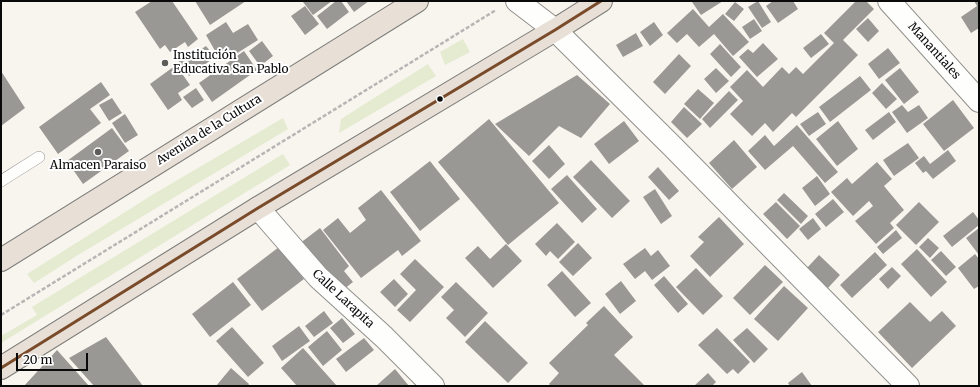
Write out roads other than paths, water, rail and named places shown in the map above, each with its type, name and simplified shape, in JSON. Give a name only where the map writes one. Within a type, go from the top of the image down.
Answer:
[{"type":"highway","name":"Avenida de la Cultura","points":[[1,260],[417,1]]},
{"type":"highway","points":[[1,368],[258,208],[555,30],[600,1]]},
{"type":"street","points":[[517,1],[555,30],[673,147],[908,386]]},
{"type":"street","name":"Manantiales","points":[[889,1],[978,97]]},
{"type":"street","name":"Calle Larapita","points":[[258,208],[318,277],[384,337],[433,386]]},
{"type":"lane","points":[[1,181],[39,157]]},
{"type":"place","name":"Institución Educativa San Pablo","points":[[165,63]]},
{"type":"place","name":"Almacen Paraiso","points":[[98,152]]}]
